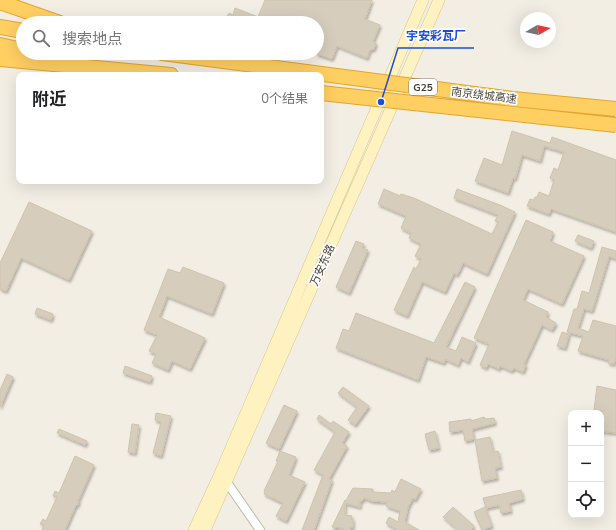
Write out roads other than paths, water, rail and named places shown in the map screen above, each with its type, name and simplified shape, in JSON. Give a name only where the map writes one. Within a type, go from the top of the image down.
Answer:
[{"type":"highway","points":[[0,2],[40,16]]},
{"type":"highway","points":[[0,27],[16,30]]},
{"type":"highway","points":[[0,45],[16,48]]},
{"type":"highway","points":[[0,59],[139,72]]},
{"type":"highway","points":[[81,60],[158,72]]},
{"type":"highway","name":"南京绕城高速","points":[[216,60],[307,72]]},
{"type":"highway","name":"南京绕城高速","points":[[324,74],[513,99],[616,109]]},
{"type":"highway","name":"南京绕城高速","points":[[324,93],[616,125]]},
{"type":"main road","name":"万安东路","points":[[204,530],[222,479],[423,0]]},
{"type":"main road","name":"万安东路","points":[[194,530],[222,479],[439,0]]},
{"type":"street","points":[[222,479],[260,530]]},
{"type":"place","name":"宇安彩瓦厂","points":[[381,102]]}]
